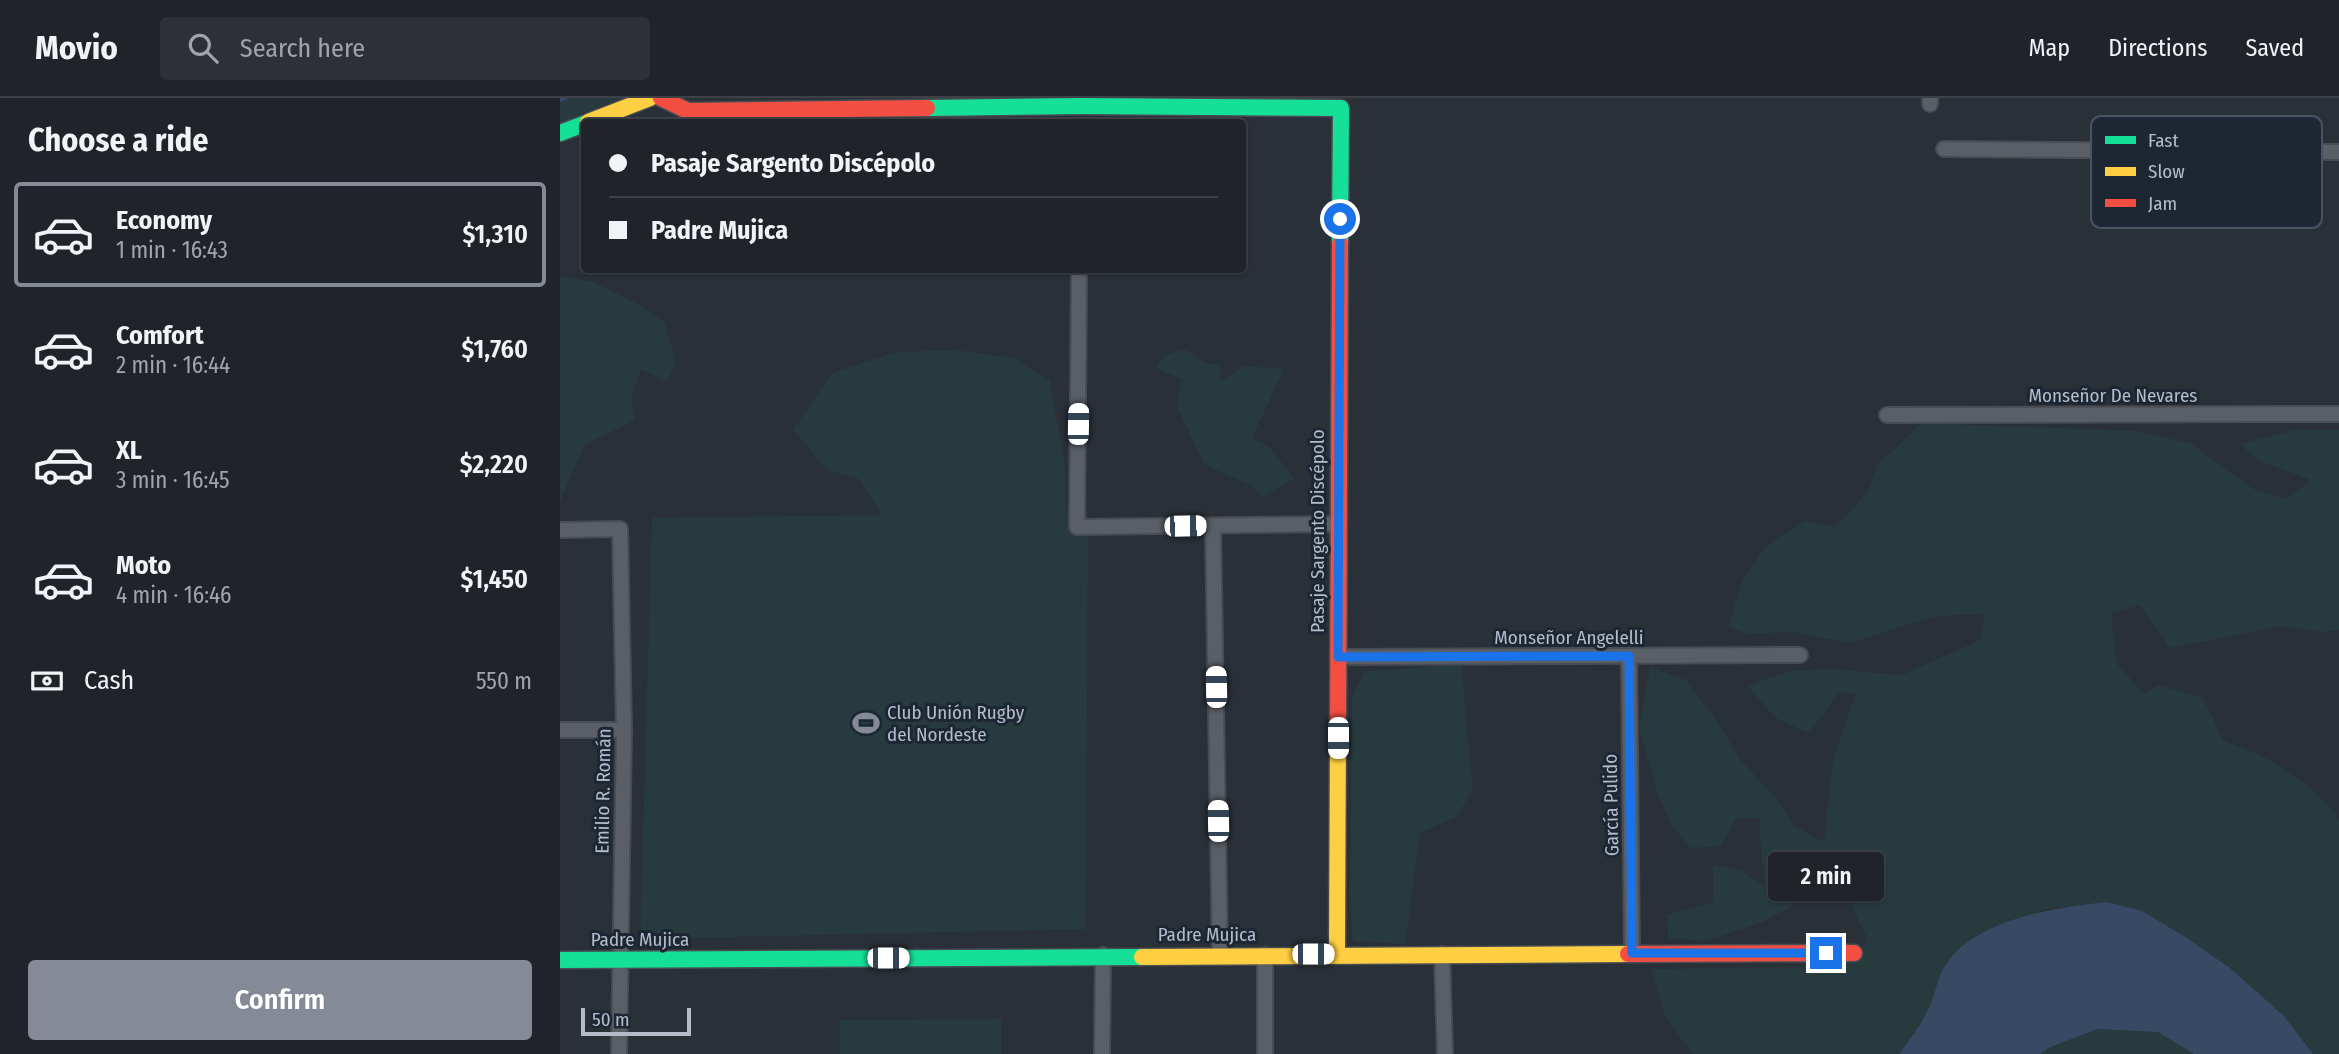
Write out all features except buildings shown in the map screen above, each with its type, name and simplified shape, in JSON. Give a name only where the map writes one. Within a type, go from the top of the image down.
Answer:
[{"type":"street","points":[[596,119],[650,98]]},
{"type":"street","points":[[661,98],[688,111],[1081,114]]},
{"type":"street","name":"Pasaje Sargento Discépolo","points":[[1081,114],[1341,108],[1337,954]]},
{"type":"street","points":[[560,134],[581,125]]},
{"type":"street","points":[[1944,149],[2091,150]]},
{"type":"street","points":[[1079,273],[1077,527],[1338,524]]},
{"type":"street","name":"Monseñor De Nevares","points":[[1887,415],[2339,414]]},
{"type":"street","points":[[1213,526],[1220,955]]},
{"type":"street","name":"Emilio R. Román","points":[[560,530],[620,529],[624,730],[619,1054]]},
{"type":"street","name":"Monseñor Angelelli","points":[[1338,657],[1800,655]]},
{"type":"street","name":"García Pulido","points":[[1629,656],[1632,953]]},
{"type":"street","points":[[560,730],[624,730]]},
{"type":"street","name":"Padre Mujica","points":[[560,960],[1854,953]]},
{"type":"street","points":[[1442,954],[1445,1054]]},
{"type":"street","points":[[1102,1054],[1103,955]]},
{"type":"street","points":[[1265,955],[1265,1054]]},
{"type":"green space","points":[[560,98],[623,98],[560,122]]},
{"type":"green space","points":[[560,276],[593,282],[634,302],[665,323],[676,364],[666,382],[641,369],[631,397],[635,420],[584,445],[560,502]]},
{"type":"green space","points":[[1184,349],[1205,363],[1221,365],[1220,382],[1243,366],[1284,369],[1252,438],[1271,448],[1294,479],[1262,497],[1252,486],[1205,465],[1177,407],[1181,379],[1156,368],[1166,355]]},
{"type":"green space","name":"Club Unión Rugby del Nordeste","points":[[956,350],[1014,358],[1050,381],[1065,466],[1066,512],[1088,512],[1086,929],[640,939],[652,518],[882,515],[859,479],[827,470],[793,430],[832,373],[896,352]]},
{"type":"green space","points":[[1922,423],[2136,431],[2190,443],[2255,490],[2287,499],[2311,480],[2257,460],[2240,444],[2295,430],[2339,430],[2339,630],[2320,632],[2281,626],[2170,648],[2140,605],[2111,614],[2117,664],[2144,694],[2158,685],[2203,698],[2223,740],[2264,757],[2287,771],[2318,795],[2339,820],[2339,1054],[2313,1054],[2284,1016],[2230,968],[2142,911],[2056,907],[1982,933],[1936,993],[1927,1014],[1899,1054],[1693,1054],[1666,1018],[1651,969],[1808,967],[1856,961],[1867,938],[1844,889],[1810,896],[1763,922],[1706,941],[1668,938],[1667,915],[1713,902],[1713,865],[1741,870],[1764,886],[1759,818],[1736,818],[1721,846],[1691,848],[1671,825],[1658,794],[1639,729],[1650,667],[1686,680],[1717,721],[1742,762],[1774,795],[1794,826],[1824,842],[1833,759],[1856,694],[1840,692],[1809,733],[1776,718],[1747,686],[1790,671],[1832,669],[1902,675],[1980,640],[1985,614],[1936,616],[1849,643],[1792,632],[1749,634],[1728,627],[1742,582],[1766,546],[1805,521],[1835,527],[1867,493],[1878,464]]},
{"type":"green space","points":[[1461,662],[1473,790],[1456,817],[1420,833],[1405,944],[1353,941],[1350,896],[1352,698],[1365,671]]},
{"type":"green space","points":[[1001,1019],[1001,1054],[840,1054],[840,1020]]},
{"type":"green space","points":[[2098,1029],[2158,1032],[2194,1054],[2041,1054],[2048,1048]]},
{"type":"water","points":[[2107,902],[2142,911],[2230,968],[2284,1016],[2313,1054],[2194,1054],[2158,1032],[2098,1029],[2048,1048],[2041,1054],[1899,1054],[1926,1014],[1943,969],[1956,952],[1974,938],[1994,927],[2040,912]]},
{"type":"waterway","points":[[560,100],[565,98]]},
{"type":"traffic: fast","points":[[927,108],[1341,108],[1340,244]]},
{"type":"traffic: fast","points":[[560,133],[581,125]]},
{"type":"traffic: fast","points":[[560,960],[1142,957]]},
{"type":"traffic: slow","points":[[596,119],[650,98]]},
{"type":"traffic: slow","points":[[1337,954],[1338,724]]},
{"type":"traffic: slow","points":[[1142,957],[1628,954]]},
{"type":"traffic: jam","points":[[661,98],[688,111],[927,108]]},
{"type":"traffic: jam","points":[[1338,724],[1340,244]]},
{"type":"traffic: jam","points":[[1628,954],[1854,953]]},
{"type":"place","name":"Club Unión Rugby del Nordeste","points":[[866,723]]},
{"type":"route","points":[[1340,219],[1338,657],[1629,656],[1632,953],[1826,953]]}]
